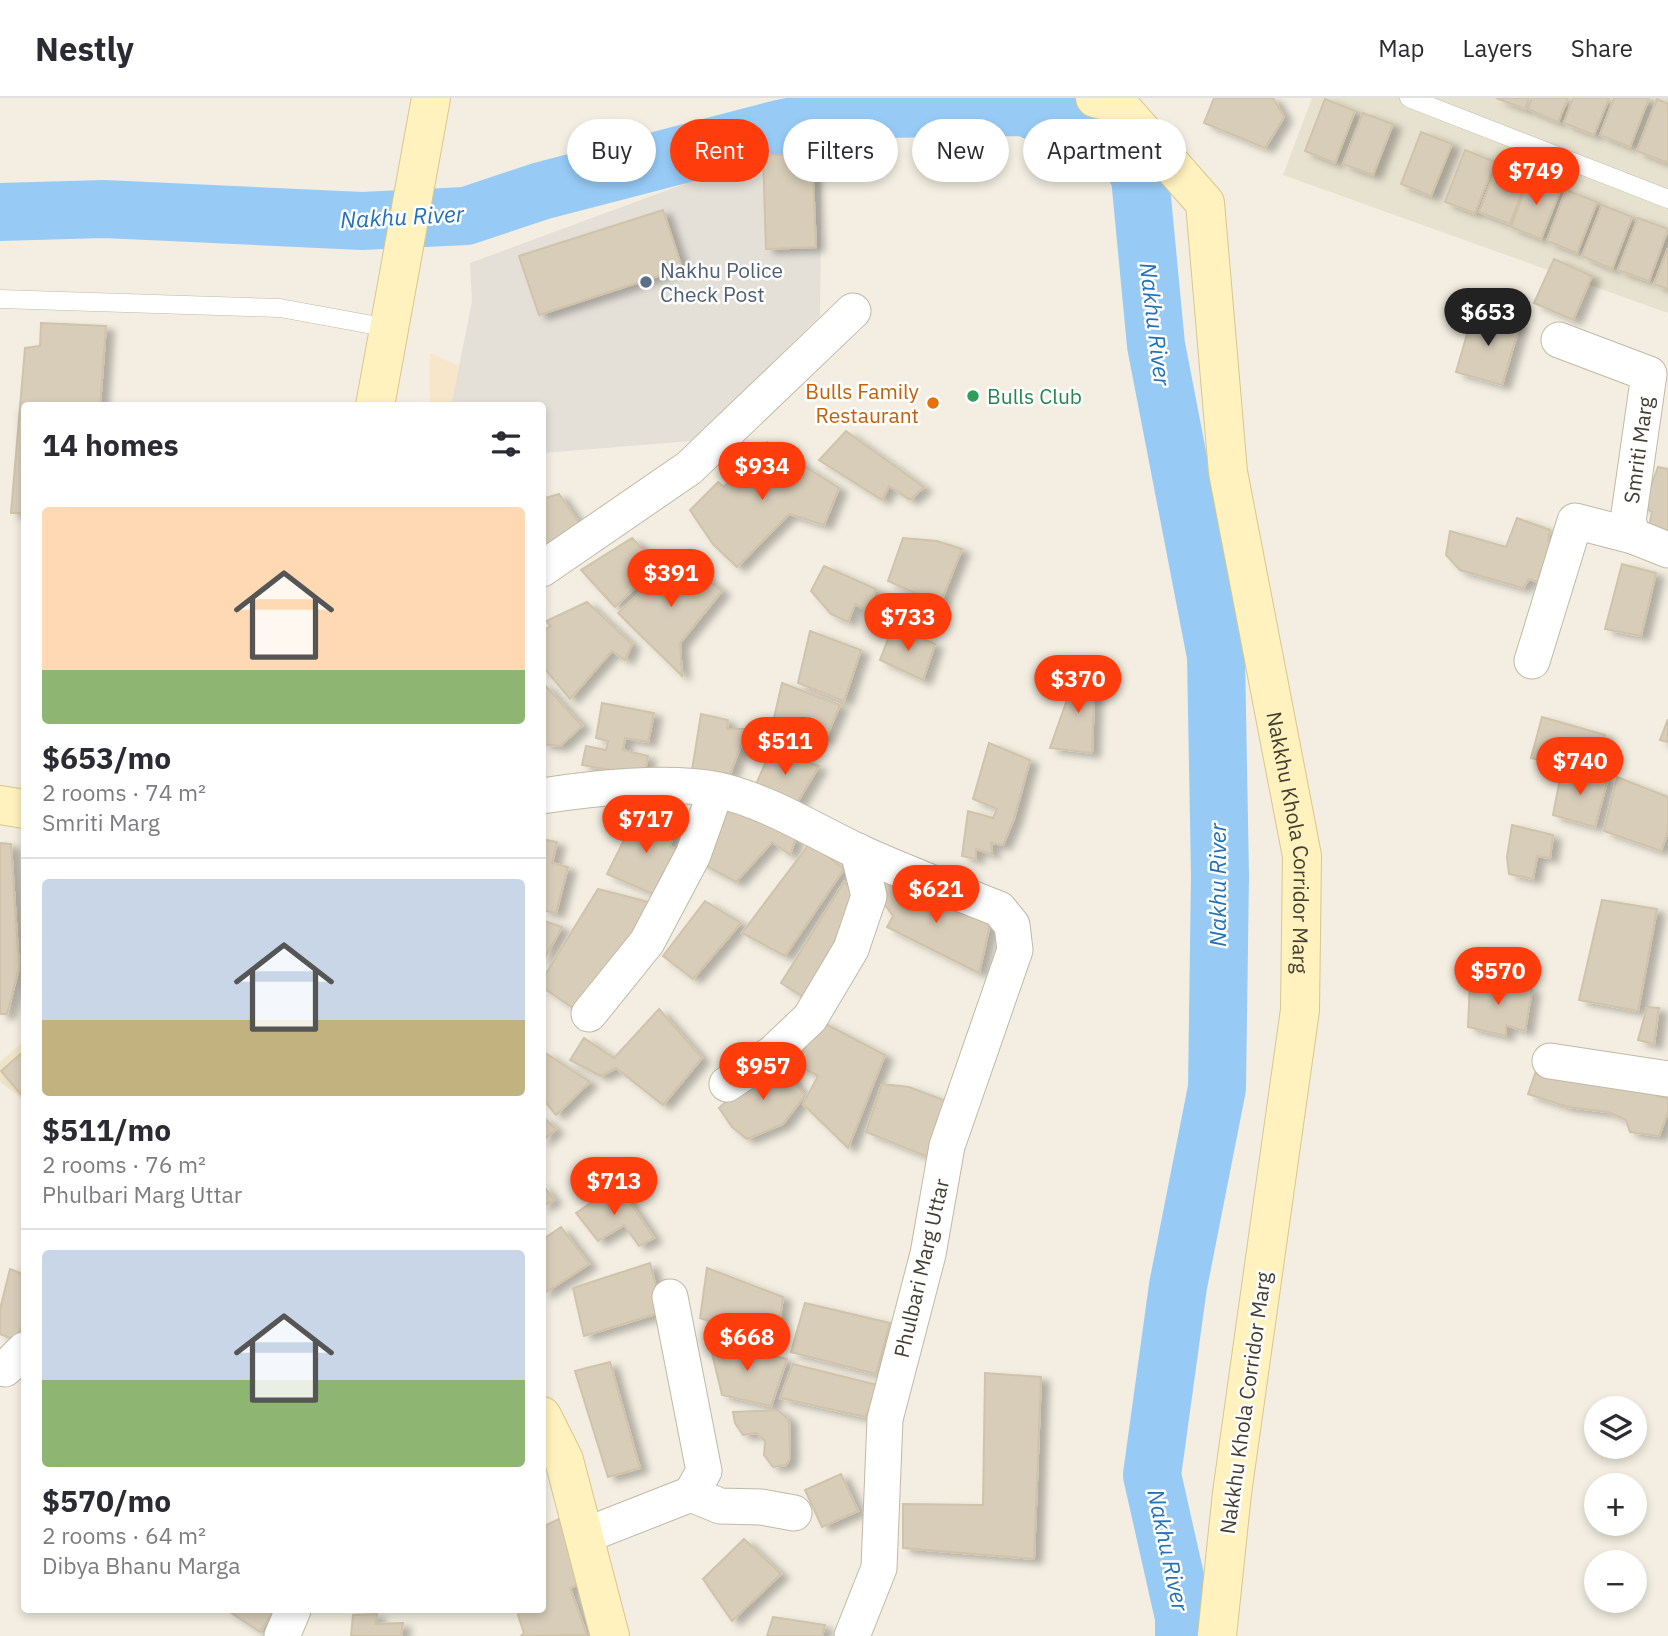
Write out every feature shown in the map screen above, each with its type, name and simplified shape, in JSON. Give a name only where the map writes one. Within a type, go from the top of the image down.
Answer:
[{"type":"street","points":[[376,402],[402,272],[431,98]]},
{"type":"street","name":"Nakkhu Khola Corridor Marg","points":[[1095,98],[1118,104],[1205,203],[1228,472],[1302,856],[1300,1010],[1232,1493],[1217,1636]]},
{"type":"street","points":[[546,566],[689,468],[853,311]]},
{"type":"street","name":"Smriti Marg","points":[[1559,340],[1648,374],[1628,521],[1633,536]]},
{"type":"street","name":"Smriti Marg","points":[[1532,661],[1574,521],[1633,536],[1668,550]]},
{"type":"street","points":[[546,796],[621,788],[716,790],[750,799],[858,851],[869,896],[851,949],[810,1018],[772,1053],[727,1084]]},
{"type":"street","points":[[589,1014],[647,943],[693,855],[716,790]]},
{"type":"street","points":[[0,805],[21,808]]},
{"type":"street","name":"Phulbari Marg Uttar","points":[[852,1636],[879,1568],[885,1419],[928,1254],[947,1146],[1015,950],[1012,925],[999,909],[858,851]]},
{"type":"street","points":[[1550,1061],[1668,1079]]},
{"type":"street","points":[[584,1536],[691,1494],[704,1471],[670,1297]]},
{"type":"street","points":[[0,1367],[5,1369],[21,1353]]},
{"type":"street","points":[[546,1424],[564,1460],[610,1636]]},
{"type":"street","points":[[691,1494],[720,1506],[761,1507],[794,1513]]},
{"type":"street","points":[[282,1636],[292,1613]]},
{"type":"lane","points":[[1409,98],[1668,199]]},
{"type":"lane","points":[[0,299],[280,307],[389,328]]},
{"type":"shaded area","points":[[1312,98],[1668,98],[1668,313],[1283,175]]},
{"type":"shaded area","name":"Nakhu Police Check Post","points":[[783,147],[783,182],[821,182],[820,316],[691,441],[546,453],[546,402],[452,402],[472,302],[470,263],[689,182],[769,182],[769,153]]},
{"type":"shaded area","points":[[430,353],[459,366],[452,402],[430,402]]},
{"type":"shaded area","points":[[21,1044],[21,1098],[0,1082],[0,1062]]},
{"type":"building","points":[[1214,98],[1273,98],[1284,117],[1265,148],[1204,123]]},
{"type":"building","points":[[1496,98],[1529,98],[1525,109]]},
{"type":"building","points":[[1532,98],[1568,98],[1558,122],[1528,109]]},
{"type":"building","points":[[1573,98],[1609,98],[1594,135],[1564,123]]},
{"type":"building","points":[[1614,98],[1649,98],[1630,147],[1600,135]]},
{"type":"building","points":[[1325,99],[1355,111],[1335,163],[1305,151]]},
{"type":"building","points":[[1657,99],[1668,104],[1668,163],[1637,151]]},
{"type":"building","points":[[1363,113],[1393,124],[1373,175],[1343,164]]},
{"type":"building","points":[[1421,132],[1452,144],[1431,196],[1401,184]]},
{"type":"building","points":[[1465,150],[1495,162],[1475,213],[1445,202]]},
{"type":"building","points":[[769,155],[783,155],[783,182],[813,182],[816,247],[766,249],[764,182],[769,182]]},
{"type":"building","points":[[1499,161],[1529,173],[1510,224],[1479,212]]},
{"type":"building","points":[[1530,176],[1561,188],[1541,239],[1511,227]]},
{"type":"building","points":[[1566,190],[1597,202],[1577,253],[1547,241]]},
{"type":"building","points":[[1602,205],[1632,217],[1612,269],[1582,256]]},
{"type":"building","points":[[663,210],[682,268],[539,315],[519,256]]},
{"type":"building","points":[[1638,218],[1668,229],[1649,281],[1618,270]]},
{"type":"building","points":[[1668,248],[1668,289],[1654,284]]},
{"type":"building","points":[[1554,259],[1592,276],[1573,320],[1534,303]]},
{"type":"building","points":[[1474,310],[1520,324],[1502,385],[1456,372]]},
{"type":"building","points":[[41,323],[106,326],[100,402],[21,402],[21,513],[11,513],[25,348],[40,346]]},
{"type":"building","points":[[846,431],[924,487],[910,500],[889,486],[882,500],[819,460]]},
{"type":"building","points":[[767,442],[839,488],[824,525],[789,514],[737,567],[713,544],[690,510],[718,482],[724,487]]},
{"type":"building","points":[[1658,467],[1668,469],[1668,544],[1649,527],[1652,512],[1643,507]]},
{"type":"building","points":[[559,494],[582,527],[546,550],[546,498]]},
{"type":"building","points":[[1517,518],[1550,530],[1548,541],[1560,543],[1548,585],[1529,579],[1523,588],[1460,570],[1446,555],[1450,531],[1506,547]]},
{"type":"building","points":[[632,538],[658,565],[615,607],[581,570]]},
{"type":"building","points":[[903,538],[937,541],[962,549],[940,604],[888,581]]},
{"type":"building","points":[[680,557],[722,591],[680,643],[682,676],[618,613]]},
{"type":"building","points":[[1622,564],[1656,573],[1641,636],[1605,629]]},
{"type":"building","points":[[824,566],[876,589],[867,611],[855,604],[848,622],[831,614],[811,591]]},
{"type":"building","points":[[587,602],[632,644],[625,660],[612,651],[570,699],[546,670],[546,629],[550,626],[546,621]]},
{"type":"building","points":[[893,626],[935,644],[923,680],[880,660]]},
{"type":"building","points":[[810,631],[861,650],[844,701],[798,683]]},
{"type":"building","points":[[1080,663],[1095,671],[1092,753],[1050,748]]},
{"type":"building","points":[[782,683],[840,705],[825,740],[773,722]]},
{"type":"building","points":[[546,686],[582,726],[560,746],[546,744]]},
{"type":"building","points":[[602,703],[654,713],[648,742],[625,738],[623,750],[648,756],[644,776],[582,765],[586,746],[606,750],[608,741],[596,738]]},
{"type":"building","points":[[701,714],[728,720],[727,729],[747,729],[730,774],[692,770]]},
{"type":"building","points":[[1542,717],[1605,735],[1594,774],[1531,758]]},
{"type":"building","points":[[1668,719],[1668,742],[1660,740]]},
{"type":"building","points":[[989,743],[1030,760],[1014,819],[1003,845],[991,843],[992,854],[976,849],[976,859],[962,856],[968,811],[993,818],[997,809],[973,799]]},
{"type":"building","points":[[771,750],[819,766],[795,806],[754,789]]},
{"type":"building","points":[[1562,768],[1608,778],[1595,827],[1553,815]]},
{"type":"building","points":[[1617,777],[1668,797],[1668,831],[1661,851],[1604,831]]},
{"type":"building","points":[[723,807],[796,837],[790,855],[772,842],[736,882],[699,862]]},
{"type":"building","points":[[637,814],[674,831],[670,847],[687,854],[676,875],[664,872],[653,894],[607,874]]},
{"type":"building","points":[[1512,825],[1553,835],[1550,858],[1537,856],[1533,879],[1509,874],[1507,857]]},
{"type":"building","points":[[546,840],[557,842],[552,863],[568,867],[556,913],[546,911]]},
{"type":"building","points":[[0,843],[11,844],[19,968],[7,1014],[0,1014]]},
{"type":"building","points":[[810,843],[844,869],[785,956],[742,933]]},
{"type":"building","points":[[883,879],[990,924],[979,973],[887,927],[893,916],[875,891]]},
{"type":"building","points":[[844,882],[863,898],[808,1000],[781,983]]},
{"type":"building","points":[[598,889],[653,903],[579,1012],[546,990],[546,974]]},
{"type":"building","points":[[1602,900],[1657,909],[1638,1011],[1579,1000]]},
{"type":"building","points":[[705,901],[741,923],[693,979],[663,956]]},
{"type":"building","points":[[546,921],[562,927],[546,956]]},
{"type":"building","points":[[1470,980],[1532,989],[1525,1031],[1506,1025],[1506,1036],[1468,1027]]},
{"type":"building","points":[[1647,1007],[1659,1008],[1654,1044],[1638,1040]]},
{"type":"building","points":[[659,1009],[702,1058],[663,1105],[616,1068],[601,1076],[570,1060],[584,1038],[614,1058]]},
{"type":"building","points":[[820,1021],[885,1055],[848,1148],[803,1104],[818,1076],[796,1064]]},
{"type":"building","points":[[546,1053],[590,1082],[556,1115],[546,1103]]},
{"type":"building","points":[[21,1054],[21,1094],[1,1071]]},
{"type":"building","points":[[1542,1054],[1666,1086],[1657,1096],[1668,1098],[1668,1112],[1659,1136],[1630,1132],[1626,1120],[1608,1112],[1568,1107],[1528,1094]]},
{"type":"building","points":[[774,1059],[805,1095],[783,1124],[747,1139],[732,1127],[719,1108]]},
{"type":"building","points":[[882,1084],[909,1087],[949,1102],[933,1159],[866,1132]]},
{"type":"building","points":[[546,1120],[556,1129],[546,1138]]},
{"type":"building","points":[[618,1185],[654,1238],[639,1246],[624,1225],[598,1241],[576,1213]]},
{"type":"building","points":[[546,1189],[554,1200],[546,1205]]},
{"type":"building","points":[[561,1227],[589,1264],[546,1292],[546,1237]]},
{"type":"building","points":[[650,1263],[662,1312],[584,1336],[573,1288]]},
{"type":"building","points":[[707,1268],[783,1297],[776,1345],[700,1318]]},
{"type":"building","points":[[10,1269],[21,1274],[21,1328],[17,1341],[0,1334],[0,1309]]},
{"type":"building","points":[[805,1303],[890,1323],[876,1374],[791,1352]]},
{"type":"building","points":[[709,1341],[787,1359],[771,1406],[722,1395]]},
{"type":"building","points":[[610,1362],[640,1468],[608,1477],[575,1371]]},
{"type":"building","points":[[793,1364],[881,1386],[866,1417],[780,1398]]},
{"type":"building","points":[[985,1373],[1041,1377],[1034,1559],[903,1548],[903,1504],[983,1505]]},
{"type":"building","points":[[778,1410],[789,1420],[790,1458],[786,1465],[773,1467],[764,1455],[765,1441],[756,1433],[743,1435],[735,1423],[733,1412]]},
{"type":"building","points":[[841,1474],[858,1511],[822,1527],[805,1490]]},
{"type":"building","points":[[559,1519],[587,1580],[570,1588],[587,1635],[521,1636],[524,1633],[519,1613],[546,1613],[546,1525]]},
{"type":"building","points":[[744,1539],[781,1574],[732,1621],[703,1579]]},
{"type":"building","points":[[232,1613],[272,1613],[260,1632]]},
{"type":"building","points":[[377,1614],[376,1624],[403,1623],[401,1636],[351,1636],[353,1615]]},
{"type":"building","points":[[773,1617],[825,1625],[822,1636],[767,1636]]},
{"type":"waterway","name":"Nakhu River","points":[[0,212],[104,209],[362,221],[466,216],[541,191],[779,129],[880,109],[1025,107],[1128,154],[1140,177],[1156,345],[1216,656],[1220,875],[1217,1088],[1178,1286],[1152,1475],[1184,1617],[1184,1636]]},
{"type":"place","name":"Nakhu Police Check Post","points":[[646,282]]},
{"type":"place","name":"Bulls Club","points":[[973,396]]},
{"type":"place","name":"Bulls Family Restaurant","points":[[933,403]]}]
